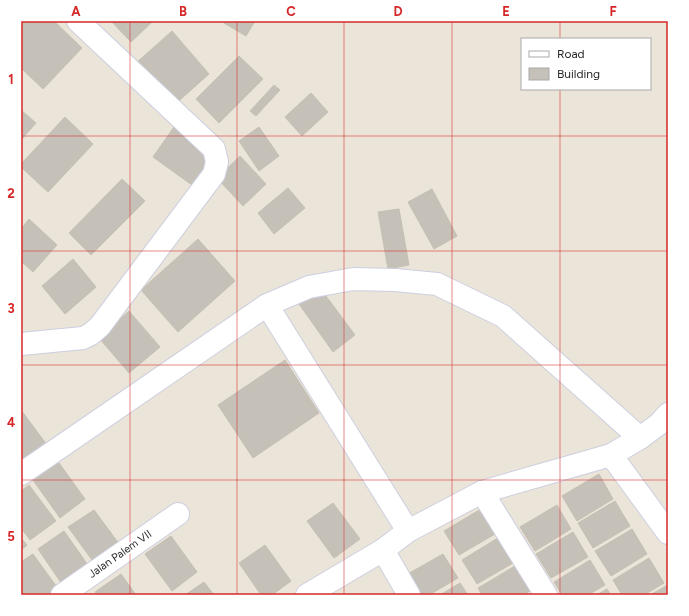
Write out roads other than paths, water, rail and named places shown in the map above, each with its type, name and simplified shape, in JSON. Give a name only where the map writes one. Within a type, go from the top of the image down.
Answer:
[{"type":"street","points":[[21,344],[83,338],[91,334],[100,326],[214,174],[217,162],[214,148],[78,21]]},
{"type":"street","points":[[21,474],[267,306],[309,287],[353,280],[395,280],[437,284],[503,316],[640,438]]},
{"type":"street","points":[[267,306],[408,531]]},
{"type":"street","points":[[307,595],[383,550],[408,531],[482,492],[611,455],[665,423]]},
{"type":"street","points":[[611,455],[668,533]]},
{"type":"street","points":[[482,492],[546,595]]},
{"type":"street","name":"Jalan Palem VII","points":[[62,595],[178,514]]},
{"type":"street","points":[[383,550],[409,595]]}]
